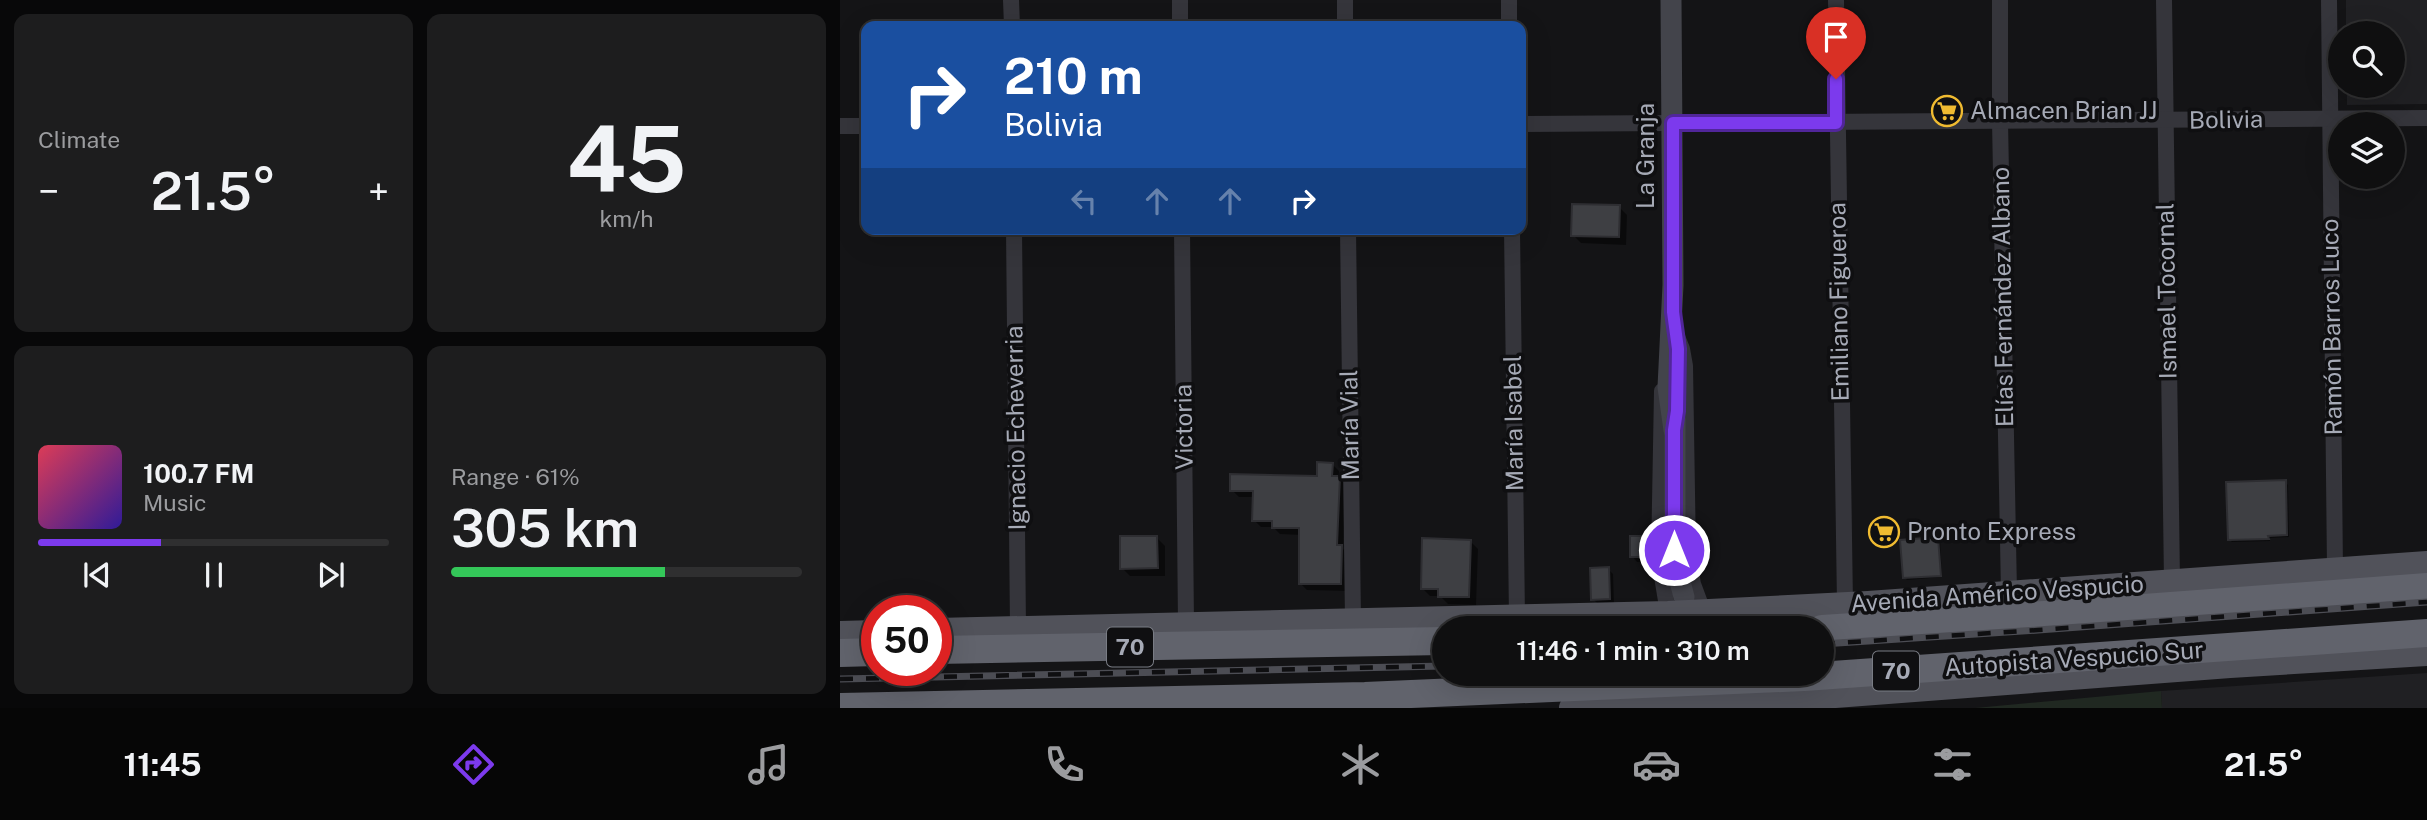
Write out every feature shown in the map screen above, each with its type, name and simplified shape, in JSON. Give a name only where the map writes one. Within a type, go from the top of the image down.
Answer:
[{"type":"highway","name":"Autopista Vespucio Sur","points":[[1834,627],[2090,612],[2427,587]]},
{"type":"highway","name":"Autopista Vespucio Sur","points":[[840,707],[1364,696],[1804,677],[2427,633]]},
{"type":"highway","name":"70","points":[[952,650],[1432,641]]},
{"type":"highway","points":[[840,653],[861,652]]},
{"type":"main road","name":"La Granja","points":[[1671,0],[1677,397],[1674,430],[1675,562],[1685,607]]},
{"type":"main road","name":"La Granja","points":[[1674,430],[1668,387],[1668,354],[1675,323]]},
{"type":"main road","name":"Avenida Américo Vespucio","points":[[1548,616],[1685,607],[1845,604],[2427,563]]},
{"type":"main road","name":"Avenida Américo Vespucio","points":[[952,629],[1432,620]]},
{"type":"main road","points":[[840,633],[861,632]]},
{"type":"main road","points":[[1571,708],[1734,705],[2427,654]]},
{"type":"street","points":[[1011,0],[1012,21]]},
{"type":"street","points":[[1180,0],[1180,21]]},
{"type":"street","points":[[1345,0],[1345,21]]},
{"type":"street","points":[[1509,0],[1509,21]]},
{"type":"street","name":"Emiliano Figueroa","points":[[1836,0],[1845,604]]},
{"type":"street","name":"Elías Fernández Albano","points":[[2000,0],[2009,593]]},
{"type":"street","name":"Ismael Tocornal","points":[[2164,0],[2172,582]]},
{"type":"street","name":"Ramón Barros Luco","points":[[2329,0],[2330,112]]},
{"type":"street","name":"Bolivia","points":[[1526,124],[2328,118]]},
{"type":"street","name":"Bolivia","points":[[2405,118],[2427,118]]},
{"type":"street","points":[[840,126],[861,126]]},
{"type":"street","name":"Ramón Barros Luco","points":[[2331,189],[2335,570]]},
{"type":"street","name":"Ignacio Echeverria","points":[[1014,235],[1018,627]]},
{"type":"street","name":"Victoria","points":[[1182,235],[1186,624]]},
{"type":"street","name":"María Vial","points":[[1348,235],[1353,621]]},
{"type":"street","name":"María Isabel","points":[[1512,235],[1517,616]]},
{"type":"street","name":"La Granja","points":[[1675,323],[1685,366],[1690,569],[1685,607]]},
{"type":"street","name":"La Granja","points":[[1668,354],[1661,416],[1659,558],[1685,607]]},
{"type":"shaded area","points":[[2346,0],[2427,0],[2427,104],[2347,105],[2347,98],[2405,98],[2405,21],[2346,21]]},
{"type":"shaded area","points":[[2427,673],[2427,708],[2162,708],[2161,691]]},
{"type":"shaded area","points":[[2161,691],[2162,708],[1975,708]]},
{"type":"building","points":[[1572,204],[1620,205],[1619,237],[1571,236]]},
{"type":"building","points":[[1317,462],[1333,463],[1332,476],[1340,476],[1337,545],[1342,545],[1341,584],[1299,584],[1299,528],[1272,528],[1272,521],[1252,521],[1253,491],[1230,491],[1230,474],[1317,476]]},
{"type":"building","points":[[2286,480],[2287,535],[2268,536],[2269,539],[2228,540],[2226,482]]},
{"type":"building","points":[[1120,536],[1157,536],[1158,568],[1120,569]]},
{"type":"building","points":[[1630,536],[1649,536],[1649,557],[1630,557]]},
{"type":"building","points":[[1938,537],[1941,576],[1903,578],[1900,540]]},
{"type":"building","points":[[1422,538],[1471,540],[1469,597],[1438,597],[1438,589],[1421,589]]},
{"type":"building","points":[[1609,567],[1610,599],[1591,600],[1590,568]]},
{"type":"railway","points":[[1834,643],[2427,602]]},
{"type":"railway","points":[[840,679],[1432,666]]},
{"type":"place","name":"Almacen Brian JJ","points":[[1947,111]]},
{"type":"place","name":"Pronto Express","points":[[1884,532]]},
{"type":"route","points":[[1674,550],[1674,430],[1678,349],[1673,312],[1673,123],[1836,123],[1836,79]]}]
